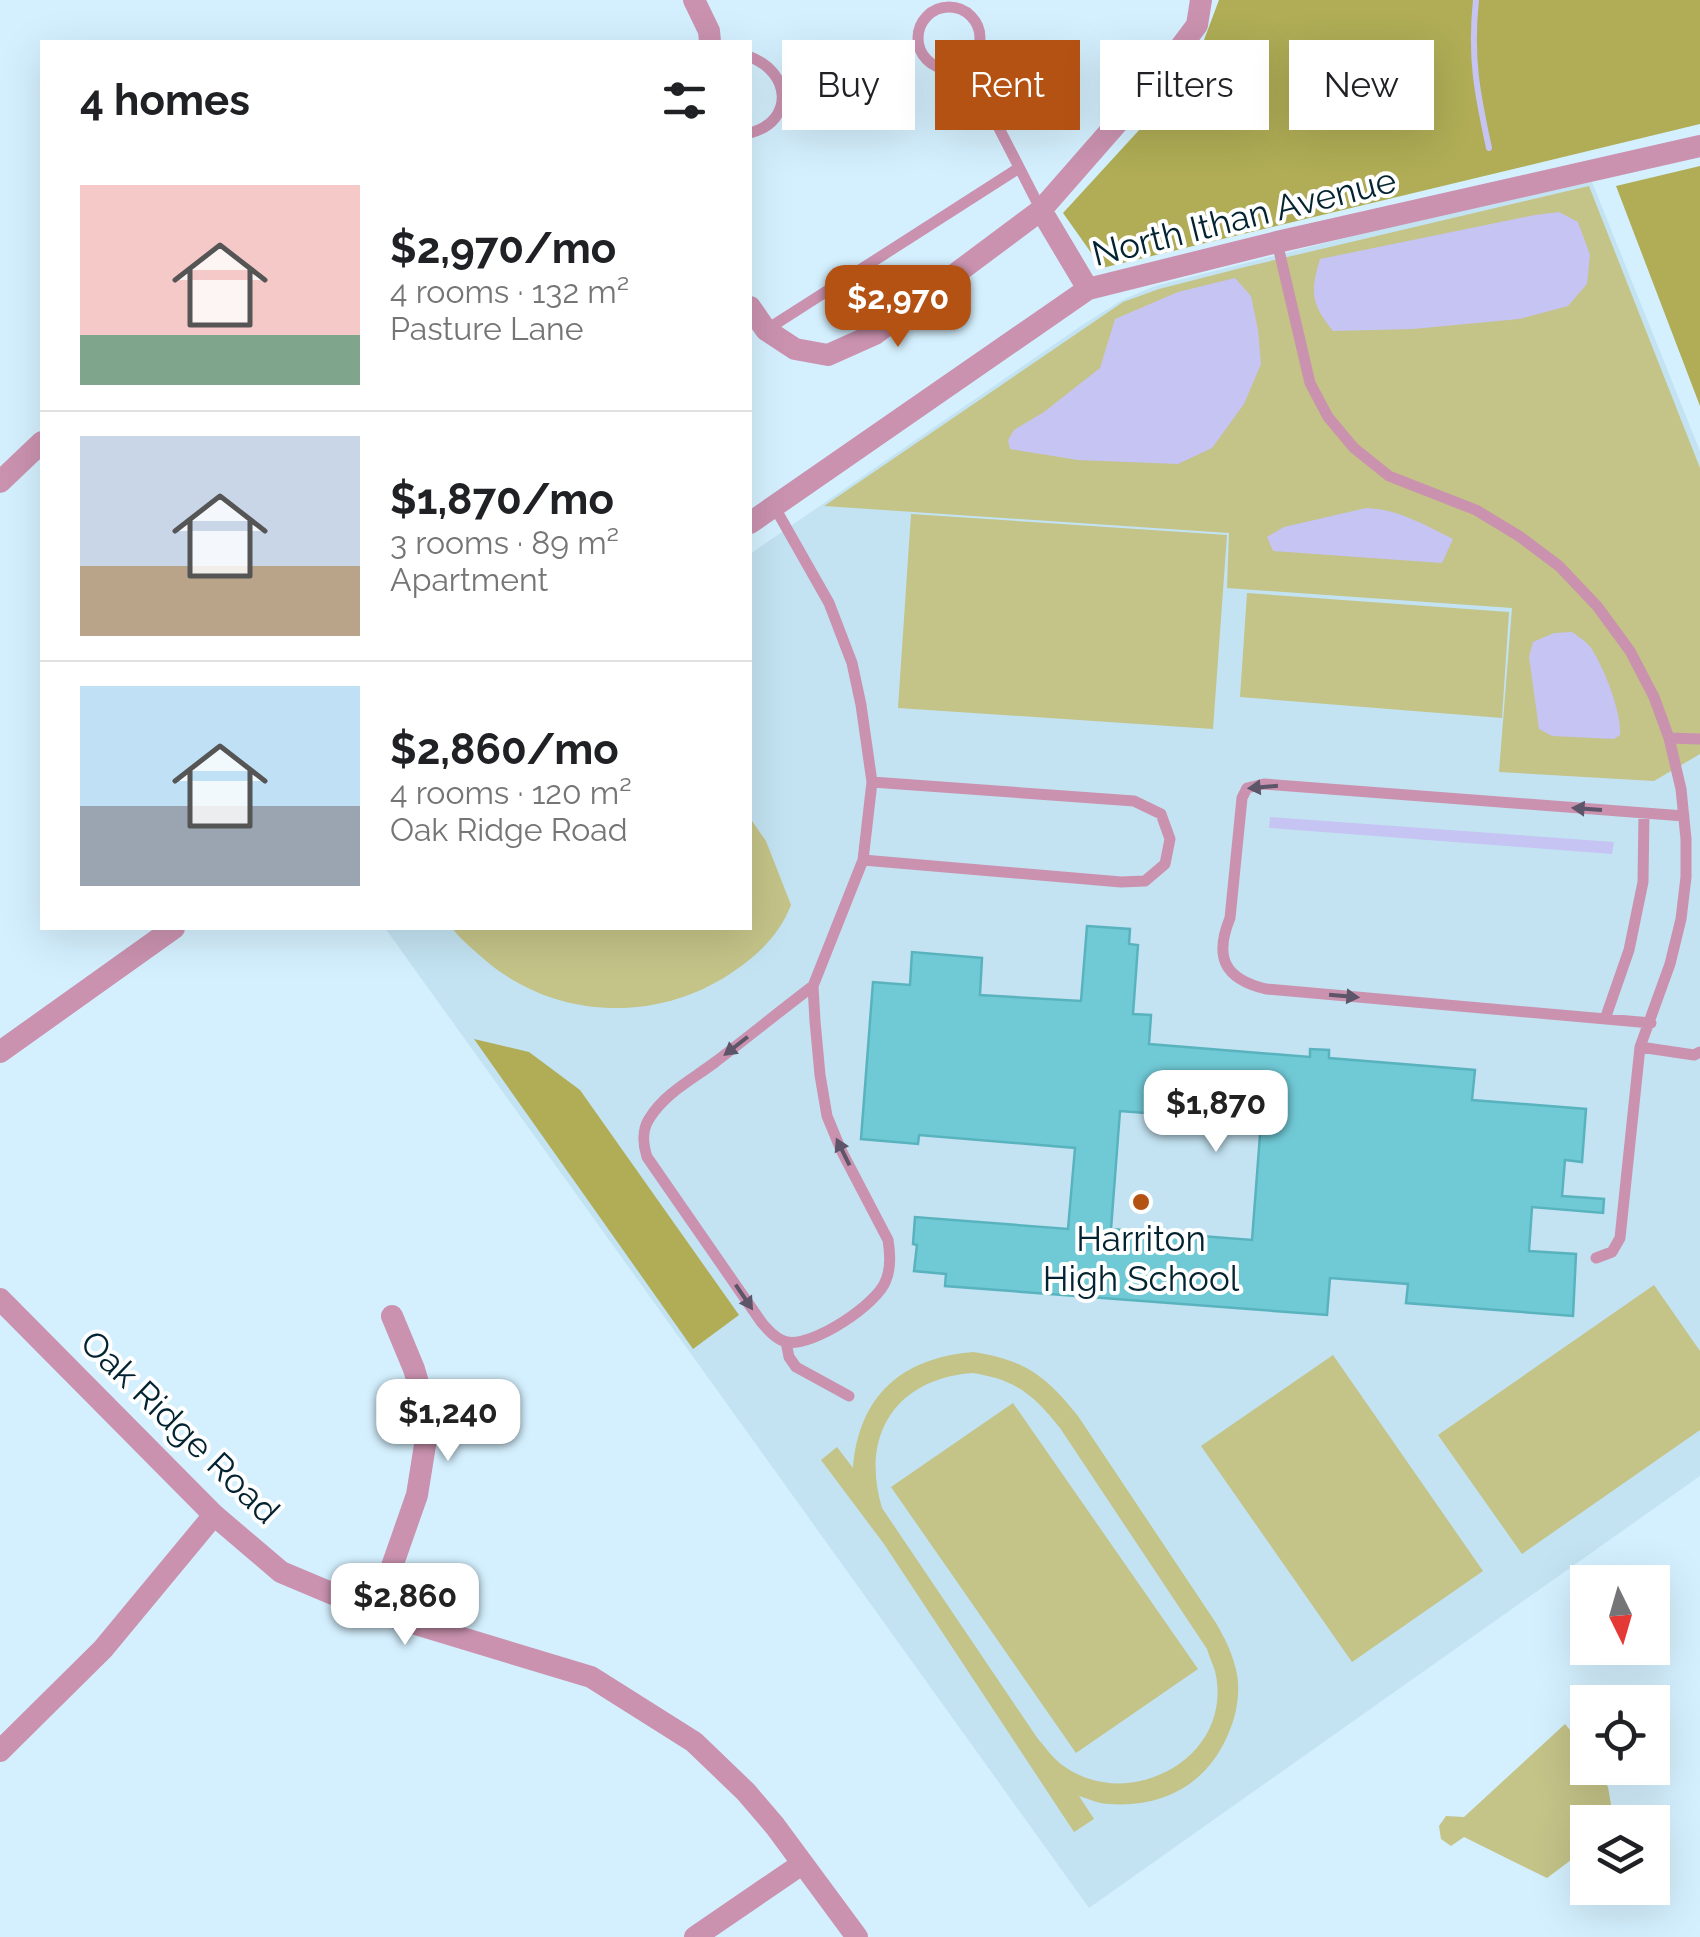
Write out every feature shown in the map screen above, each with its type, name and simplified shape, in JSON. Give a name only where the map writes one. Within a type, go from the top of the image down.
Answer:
[{"type":"street","points":[[694,0],[710,40]]},
{"type":"street","points":[[752,310],[766,330],[794,349],[828,355],[875,334],[1041,210],[1161,73],[1197,25],[1200,0]]},
{"type":"street","name":"North Ithan Avenue","points":[[752,521],[1088,289],[1700,146]]},
{"type":"street","points":[[1041,210],[1088,289]]},
{"type":"street","points":[[0,482],[40,444]]},
{"type":"street","points":[[0,1052],[171,930]]},
{"type":"street","name":"Oak Ridge Road","points":[[0,1299],[214,1515],[282,1572],[376,1612],[591,1678],[694,1742],[775,1826],[857,1937]]},
{"type":"street","points":[[376,1612],[417,1495],[429,1420],[392,1316]]},
{"type":"street","points":[[0,1751],[103,1649],[214,1515]]},
{"type":"street","points":[[695,1937],[802,1864]]},
{"type":"lane","points":[[951,7],[976,21],[978,49],[966,64],[957,68],[938,66],[923,54],[919,46],[920,26],[933,12],[951,7]]},
{"type":"lane","points":[[752,59],[774,71],[783,94],[775,118],[766,128],[752,132]]},
{"type":"lane","points":[[1000,130],[1041,210]]},
{"type":"lane","points":[[766,330],[1019,168]]},
{"type":"lane","points":[[1277,242],[1310,383],[1328,417],[1354,448],[1390,476],[1476,510],[1559,566],[1597,606],[1630,650],[1669,738],[1682,788],[1686,839],[1681,919],[1670,964],[1640,1047],[1620,1238],[1612,1252],[1596,1258]]},
{"type":"lane","points":[[774,506],[829,603],[852,663],[861,705],[872,782],[863,860],[813,986],[820,1076],[828,1116],[841,1150],[884,1229],[890,1254],[886,1282],[857,1311],[816,1338],[786,1342],[772,1335],[762,1323],[647,1156],[644,1136],[646,1124],[664,1099],[813,986]]},
{"type":"lane","points":[[1669,738],[1700,739]]},
{"type":"lane","points":[[863,860],[1145,881],[1165,864],[1170,840],[1161,814],[1134,800],[872,782]]},
{"type":"lane","points":[[1651,1023],[1266,990],[1246,984],[1231,974],[1222,954],[1222,936],[1230,918],[1242,798],[1247,788],[1264,784],[1684,816]]},
{"type":"lane","points":[[1606,1019],[1629,950],[1643,882],[1644,813]]},
{"type":"lane","points":[[1640,1047],[1694,1055],[1700,1052]]},
{"type":"lane","points":[[786,1342],[796,1367],[848,1396]]},
{"type":"shaded area","points":[[1219,0],[1700,0],[1700,124],[1102,268],[1063,213],[1139,130],[1269,130],[1269,40],[1204,40]]},
{"type":"shaded area","points":[[1700,166],[1700,406],[1616,186]]},
{"type":"shaded area","name":"Harriton High School","points":[[1592,182],[1700,451],[1700,1476],[1089,1908],[386,930],[752,930],[752,553],[1081,326],[1122,300],[1155,286],[1421,219]]},
{"type":"shaded area","points":[[1589,186],[1700,468],[1700,754],[1654,781],[1499,772],[1512,608],[1227,588],[1229,533],[824,506],[1123,302],[1245,267]]},
{"type":"shaded area","points":[[911,514],[1227,535],[1213,729],[898,708]]},
{"type":"shaded area","points":[[1247,593],[1509,612],[1502,718],[1240,697]]},
{"type":"shaded area","points":[[752,821],[766,841],[791,905],[775,933],[746,963],[707,987],[643,1006],[609,1008],[544,995],[513,980],[454,930],[752,930]]},
{"type":"shaded area","points":[[474,1039],[529,1052],[580,1090],[739,1315],[693,1349]]},
{"type":"shaded area","points":[[1654,1285],[1700,1351],[1700,1430],[1522,1554],[1438,1435]]},
{"type":"shaded area","points":[[973,1352],[1020,1365],[1044,1380],[1066,1402],[1216,1623],[1237,1673],[1233,1720],[1212,1763],[1199,1777],[1184,1788],[1149,1801],[1105,1804],[1079,1796],[1094,1819],[1074,1832],[884,1544],[821,1460],[837,1447],[853,1468],[864,1420],[875,1401],[905,1372],[948,1356]],"holes":[[[972,1373],[1000,1379],[1022,1390],[1060,1428],[1207,1649],[1215,1671],[1216,1709],[1202,1742],[1175,1767],[1131,1783],[1101,1782],[1057,1761],[1038,1739],[882,1508],[876,1457],[890,1415],[923,1386]]]},
{"type":"shaded area","points":[[1333,1355],[1483,1571],[1352,1662],[1201,1446]]},
{"type":"shaded area","points":[[1013,1403],[1198,1669],[1076,1753],[891,1487]]},
{"type":"shaded area","points":[[1565,1724],[1570,1730],[1570,1785],[1607,1785],[1611,1805],[1570,1805],[1570,1861],[1547,1878],[1464,1837],[1451,1846],[1441,1839],[1439,1826],[1446,1816],[1464,1817]]},
{"type":"water","points":[[1559,212],[1578,222],[1590,255],[1587,284],[1568,306],[1519,319],[1413,329],[1333,331],[1320,313],[1314,289],[1320,259]]},
{"type":"water","points":[[1235,278],[1251,296],[1261,364],[1244,404],[1212,448],[1178,464],[1078,460],[1010,449],[1008,440],[1014,430],[1100,368],[1115,319],[1178,292]]},
{"type":"water","points":[[1366,508],[1400,515],[1453,539],[1442,563],[1273,551],[1267,537],[1284,527]]},
{"type":"water","points":[[1572,632],[1591,648],[1606,678],[1620,726],[1620,735],[1614,739],[1552,736],[1539,729],[1529,657],[1533,642],[1554,633]]},
{"type":"water","points":[[1270,817],[1614,842],[1612,854],[1269,828]]},
{"type":"building","points":[[1087,926],[1130,929],[1129,944],[1138,945],[1133,1014],[1151,1015],[1149,1044],[1310,1057],[1310,1049],[1329,1050],[1329,1058],[1475,1070],[1472,1100],[1586,1109],[1582,1162],[1565,1160],[1562,1196],[1604,1199],[1603,1213],[1532,1207],[1529,1251],[1576,1254],[1573,1316],[1406,1303],[1408,1284],[1330,1278],[1327,1315],[945,1286],[946,1274],[914,1271],[915,1217],[1068,1229],[1075,1148],[919,1135],[918,1144],[861,1139],[873,982],[910,985],[912,952],[982,958],[980,995],[1081,1001]],"holes":[[[1120,1111],[1261,1122],[1252,1240],[1111,1229]]]},
{"type":"waterway","points":[[1476,0],[1476,75],[1489,148]]},
{"type":"place","name":"Harriton High School","points":[[1141,1202]]}]
